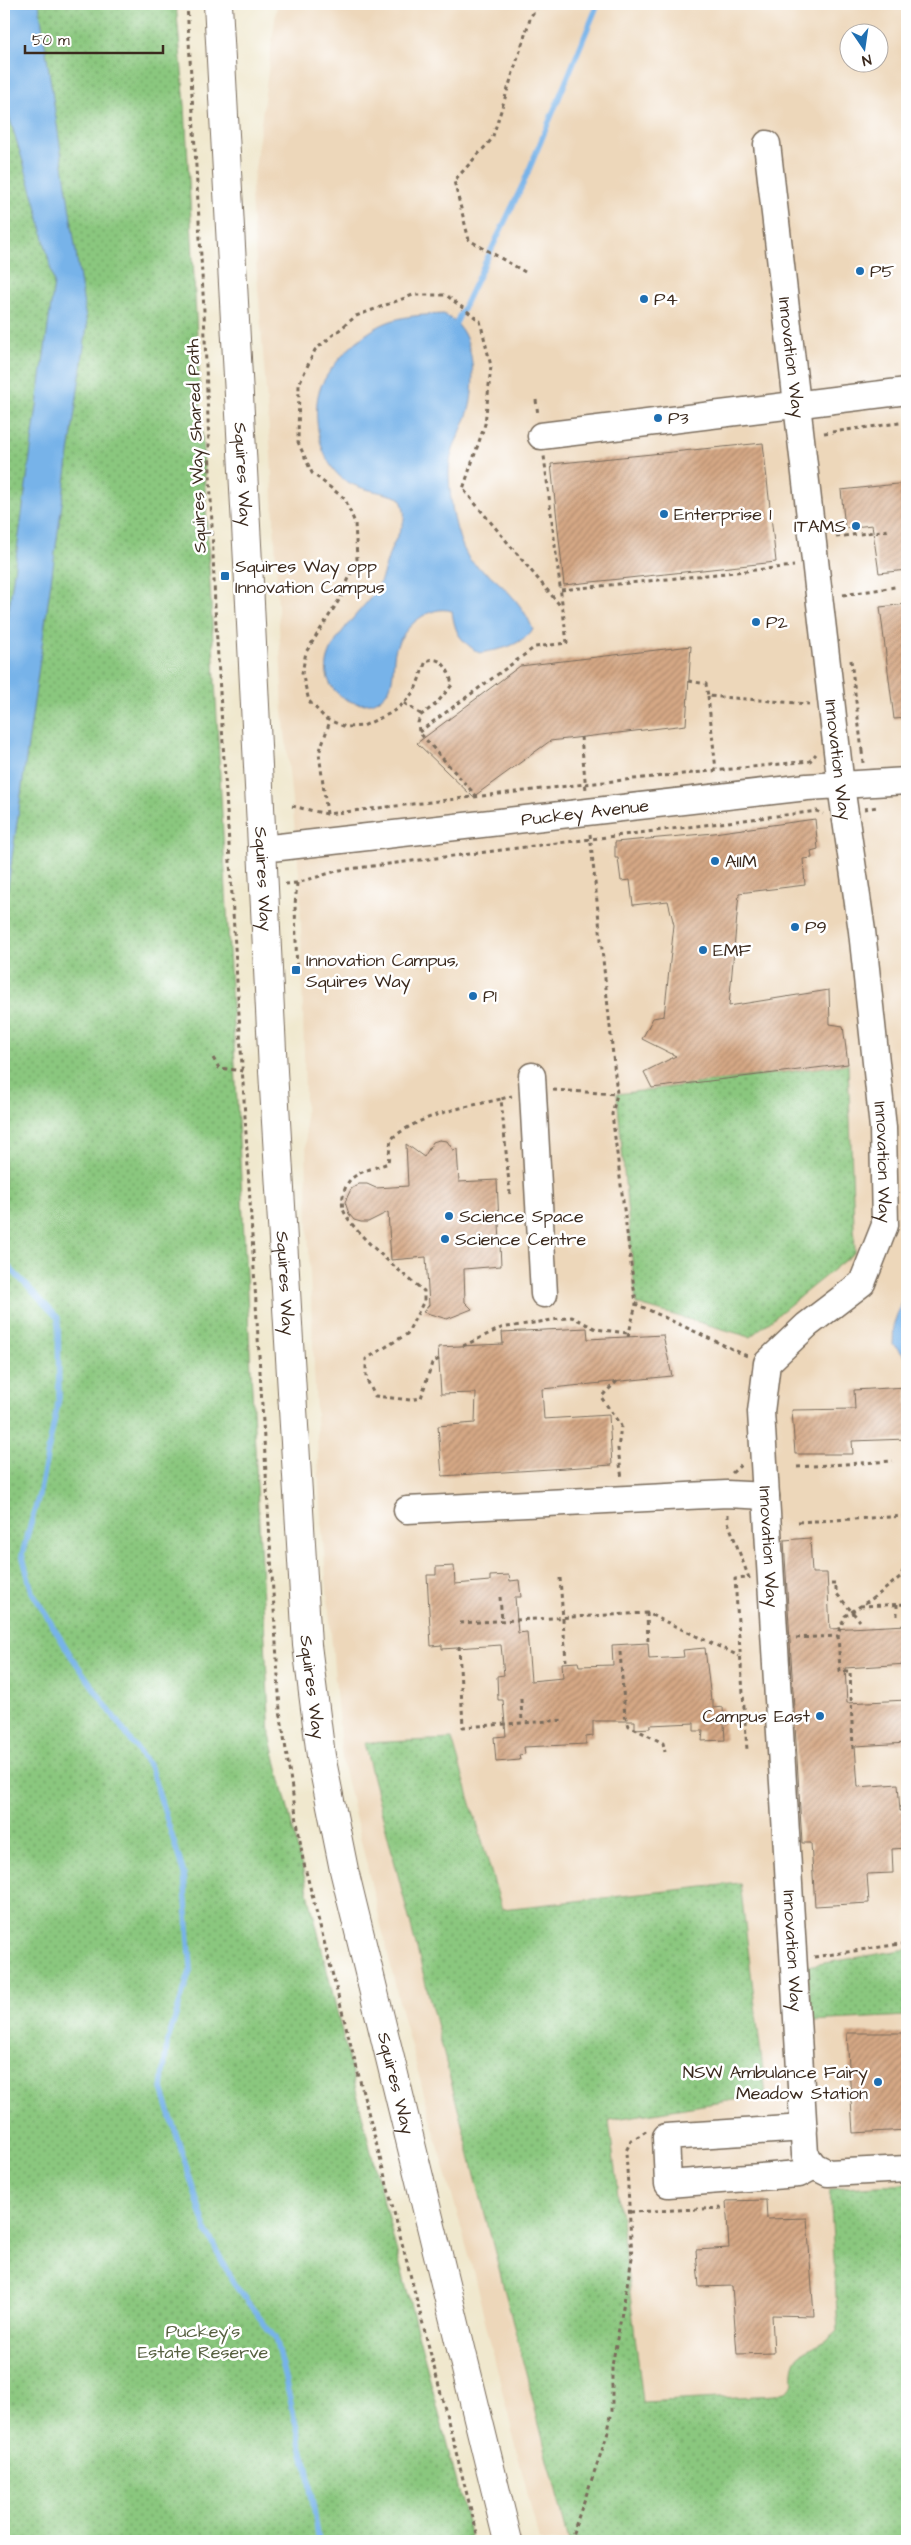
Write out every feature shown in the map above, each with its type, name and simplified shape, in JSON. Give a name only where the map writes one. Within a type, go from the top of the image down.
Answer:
[{"type":"main road","name":"Squires Way","points":[[218,4],[272,1071],[306,1645],[321,1756],[344,1870],[508,2541]]},
{"type":"street","name":"Innovation Way","points":[[767,144],[841,786],[862,931],[883,1128],[885,1225],[862,1283],[807,1325],[766,1363],[761,1412],[805,2154],[814,2166]]},
{"type":"street","points":[[541,436],[907,391]]},
{"type":"street","name":"Puckey Avenue","points":[[262,849],[589,825],[807,787],[907,781]]},
{"type":"street","points":[[532,1076],[544,1294]]},
{"type":"street","points":[[407,1510],[727,1494],[766,1496]]},
{"type":"street","points":[[804,2128],[666,2137],[668,2184],[799,2174],[814,2166],[828,2173],[907,2169]]},
{"type":"path","name":"Squires Way Shared Path","points":[[187,4],[205,331],[215,607],[232,886]]},
{"type":"path","points":[[525,272],[469,240],[454,181],[492,139],[531,16],[539,4]]},
{"type":"path","points":[[477,797],[419,732],[418,723],[422,715],[436,704],[452,684],[450,674],[438,660],[431,659],[426,661],[415,690],[404,703],[391,713],[362,726],[346,727],[330,721],[309,701],[302,673],[306,652],[341,597],[357,559],[355,523],[345,499],[312,473],[298,442],[299,384],[315,350],[356,316],[413,295],[446,295],[480,321],[491,366],[485,424],[463,489],[563,608]]},
{"type":"path","points":[[419,732],[535,647],[567,643],[536,400]]},
{"type":"path","points":[[825,441],[823,431],[907,422]]},
{"type":"path","points":[[835,527],[837,546]]},
{"type":"path","points":[[836,537],[890,530]]},
{"type":"path","points":[[561,590],[794,566]]},
{"type":"path","points":[[842,585],[844,605]]},
{"type":"path","points":[[843,595],[895,587]]},
{"type":"path","points":[[292,806],[328,814],[585,784],[810,761],[817,752],[862,752],[850,654]]},
{"type":"path","points":[[689,681],[706,684],[716,770]]},
{"type":"path","points":[[708,696],[812,704]]},
{"type":"path","points":[[404,703],[422,715]]},
{"type":"path","points":[[328,814],[319,753],[330,721]]},
{"type":"path","points":[[463,1346],[501,1328],[572,1317],[596,1329],[627,1335],[636,1304],[612,1114],[617,1094],[581,737]]},
{"type":"path","points":[[297,976],[295,905],[297,882],[340,870],[589,825],[817,811],[826,816]]},
{"type":"path","points":[[214,1058],[219,1068],[244,1071]]},
{"type":"path","points":[[439,1359],[432,1364],[420,1398],[410,1400],[375,1396],[366,1378],[366,1359],[407,1334],[424,1301],[424,1291],[403,1274],[360,1232],[344,1210],[344,1194],[349,1181],[360,1172],[388,1162],[391,1139],[407,1127],[438,1113],[501,1099]]},
{"type":"path","points":[[636,1304],[752,1359]]},
{"type":"path","points":[[618,1381],[601,1397],[621,1426],[618,1449],[623,1499]]},
{"type":"path","points":[[797,1467],[893,1461]]},
{"type":"path","points":[[744,1462],[727,1477],[727,1494],[728,1522],[748,1578],[735,1579],[747,1750]]},
{"type":"path","points":[[798,1522],[907,1516]]},
{"type":"path","points":[[853,1749],[850,1671],[840,1671],[838,1636],[845,1616],[879,1594],[900,1577],[907,1563]]},
{"type":"path","points":[[560,1578],[566,1661]]},
{"type":"path","points":[[831,1584],[836,1584],[836,1593],[860,1622]]},
{"type":"path","points":[[500,1597],[502,1621]]},
{"type":"path","points":[[897,1604],[897,1619]]},
{"type":"path","points":[[860,1606],[907,1604]]},
{"type":"path","points":[[460,1623],[647,1613],[739,1656]]},
{"type":"path","points":[[647,1613],[648,1643]]},
{"type":"path","points":[[791,1639],[838,1636]]},
{"type":"path","points":[[459,1646],[463,1727],[565,1720]]},
{"type":"path","points":[[620,1652],[629,1726],[663,1743],[665,1752]]},
{"type":"path","points":[[521,1699],[522,1723]]},
{"type":"path","points":[[811,1957],[907,1943]]},
{"type":"path","points":[[570,2541],[607,2436],[612,2411],[612,2366],[632,2258],[626,2151],[631,2141],[646,2130],[654,2129]]},
{"type":"path","points":[[630,2212],[723,2208]]},
{"type":"shaded area","points":[[277,4],[907,4],[907,2541],[539,2541],[472,2267],[403,2018],[342,1761],[320,1506],[308,1229],[300,883],[283,711],[271,456],[251,198]]},
{"type":"green space","name":"Puckey's Estate Reserve","points":[[4,4],[176,4],[185,105],[270,1735],[375,2168],[472,2541],[4,2541]]},
{"type":"green space","points":[[848,1064],[855,1252],[750,1337],[636,1304],[617,1094]]},
{"type":"green space","points":[[452,1739],[502,1909],[740,1883],[766,2095],[609,2120],[643,2402],[775,2395],[787,2391],[793,2384],[795,2361],[800,2355],[829,2339],[838,2331],[830,2189],[907,2184],[907,2541],[569,2541],[364,1743]]},
{"type":"green space","points":[[907,1949],[907,2016],[812,2021],[807,1966]]},
{"type":"water","points":[[4,4],[39,4],[87,326],[4,915],[4,644],[54,283],[35,201],[4,100]]},
{"type":"water","points":[[444,314],[458,325],[466,337],[471,357],[473,380],[469,410],[453,450],[449,466],[454,518],[463,548],[470,560],[504,587],[521,607],[533,630],[515,644],[479,653],[459,636],[452,611],[443,610],[426,614],[411,625],[396,648],[389,689],[376,701],[361,704],[352,702],[345,699],[332,687],[327,674],[327,661],[340,635],[379,585],[390,552],[403,523],[404,512],[400,498],[352,484],[341,478],[333,469],[323,451],[319,434],[316,412],[319,390],[342,355],[371,331],[397,319]]},
{"type":"water","points":[[907,1287],[907,1356],[905,1356],[893,1345],[894,1323]]},
{"type":"building","name":"Enterprise 1","points":[[763,443],[776,562],[564,585],[551,464]]},
{"type":"building","name":"ITAMS","points":[[907,483],[907,570],[879,573],[872,525],[845,528],[841,490]]},
{"type":"building","points":[[907,604],[907,718],[894,719],[880,607]]},
{"type":"building","points":[[691,646],[686,725],[550,741],[473,797],[417,743],[520,666]]},
{"type":"building","points":[[815,819],[818,849],[811,851],[812,858],[803,859],[805,885],[739,893],[729,1006],[829,990],[830,1024],[843,1026],[848,1064],[652,1088],[644,1072],[676,1056],[642,1039],[653,1018],[664,1016],[674,925],[668,901],[633,905],[630,880],[621,881],[618,858],[615,858],[615,842],[714,833]]},
{"type":"building","name":"Science Centre","points":[[439,1140],[447,1141],[453,1150],[457,1149],[459,1182],[497,1180],[501,1266],[464,1269],[465,1302],[472,1309],[447,1319],[423,1312],[429,1305],[426,1257],[391,1260],[388,1212],[368,1222],[361,1222],[354,1220],[349,1214],[345,1202],[351,1189],[359,1184],[367,1184],[376,1188],[408,1186],[406,1144],[424,1157],[433,1142]]},
{"type":"building","points":[[587,1328],[588,1339],[663,1335],[672,1376],[542,1389],[544,1419],[609,1415],[612,1465],[442,1476],[438,1426],[475,1423],[476,1393],[441,1394],[438,1347],[503,1344],[502,1332]]},
{"type":"building","points":[[907,1387],[907,1439],[852,1441],[853,1454],[795,1454],[792,1410],[855,1409],[854,1390]]},
{"type":"building","name":"Campus East","points":[[810,1538],[812,1573],[827,1573],[830,1629],[907,1625],[907,1664],[845,1668],[847,1703],[907,1700],[907,1743],[855,1746],[858,1787],[898,1784],[900,1811],[907,1810],[907,1848],[892,1849],[893,1873],[867,1874],[869,1903],[815,1906],[811,1843],[802,1843],[784,1540]]},
{"type":"building","points":[[454,1566],[455,1584],[490,1581],[490,1576],[509,1575],[510,1581],[519,1580],[521,1597],[515,1597],[518,1633],[527,1632],[531,1681],[563,1678],[562,1663],[578,1662],[579,1666],[613,1665],[612,1645],[648,1643],[649,1659],[684,1657],[683,1650],[705,1648],[711,1700],[713,1700],[713,1708],[723,1707],[725,1740],[702,1741],[703,1731],[694,1731],[694,1723],[650,1725],[650,1728],[635,1729],[635,1721],[593,1721],[593,1736],[586,1737],[586,1744],[524,1747],[525,1754],[519,1755],[520,1760],[496,1762],[494,1737],[506,1736],[503,1700],[498,1700],[497,1676],[504,1675],[501,1645],[442,1649],[442,1645],[431,1646],[427,1575],[436,1575],[436,1567]]},
{"type":"building","name":"NSW Ambulance Fairy Meadow Station","points":[[847,2033],[907,2033],[907,2130],[853,2133]]},
{"type":"building","points":[[766,2200],[767,2219],[807,2218],[814,2316],[772,2315],[774,2353],[737,2354],[732,2286],[699,2287],[696,2250],[729,2248],[726,2201]]},
{"type":"waterway","points":[[456,323],[523,184],[598,4]]},
{"type":"waterway","points":[[4,1262],[58,1318],[59,1398],[39,1495],[22,1554],[32,1592],[71,1656],[151,1769],[184,1874],[191,1968],[167,2043],[162,2089],[207,2232],[234,2284],[275,2338],[307,2469],[319,2541]]},
{"type":"place","name":"P5","points":[[860,271]]},
{"type":"place","name":"P4","points":[[644,299]]},
{"type":"place","name":"P3","points":[[658,418]]},
{"type":"place","name":"Enterprise 1","points":[[664,514]]},
{"type":"place","name":"ITAMS","points":[[856,526]]},
{"type":"place","name":"Squires Way opp Innovation Campus","points":[[225,576]]},
{"type":"place","name":"P2","points":[[756,622]]},
{"type":"place","name":"AIIM","points":[[715,861]]},
{"type":"place","name":"P9","points":[[795,927]]},
{"type":"place","name":"EMF","points":[[703,950]]},
{"type":"place","name":"Innovation Campus, Squires Way","points":[[296,970]]},
{"type":"place","name":"P1","points":[[473,996]]},
{"type":"place","name":"Science Space","points":[[449,1216]]},
{"type":"place","name":"Science Centre","points":[[445,1239]]},
{"type":"place","name":"Campus East","points":[[820,1716]]},
{"type":"place","name":"NSW Ambulance Fairy Meadow Station","points":[[878,2082]]}]
